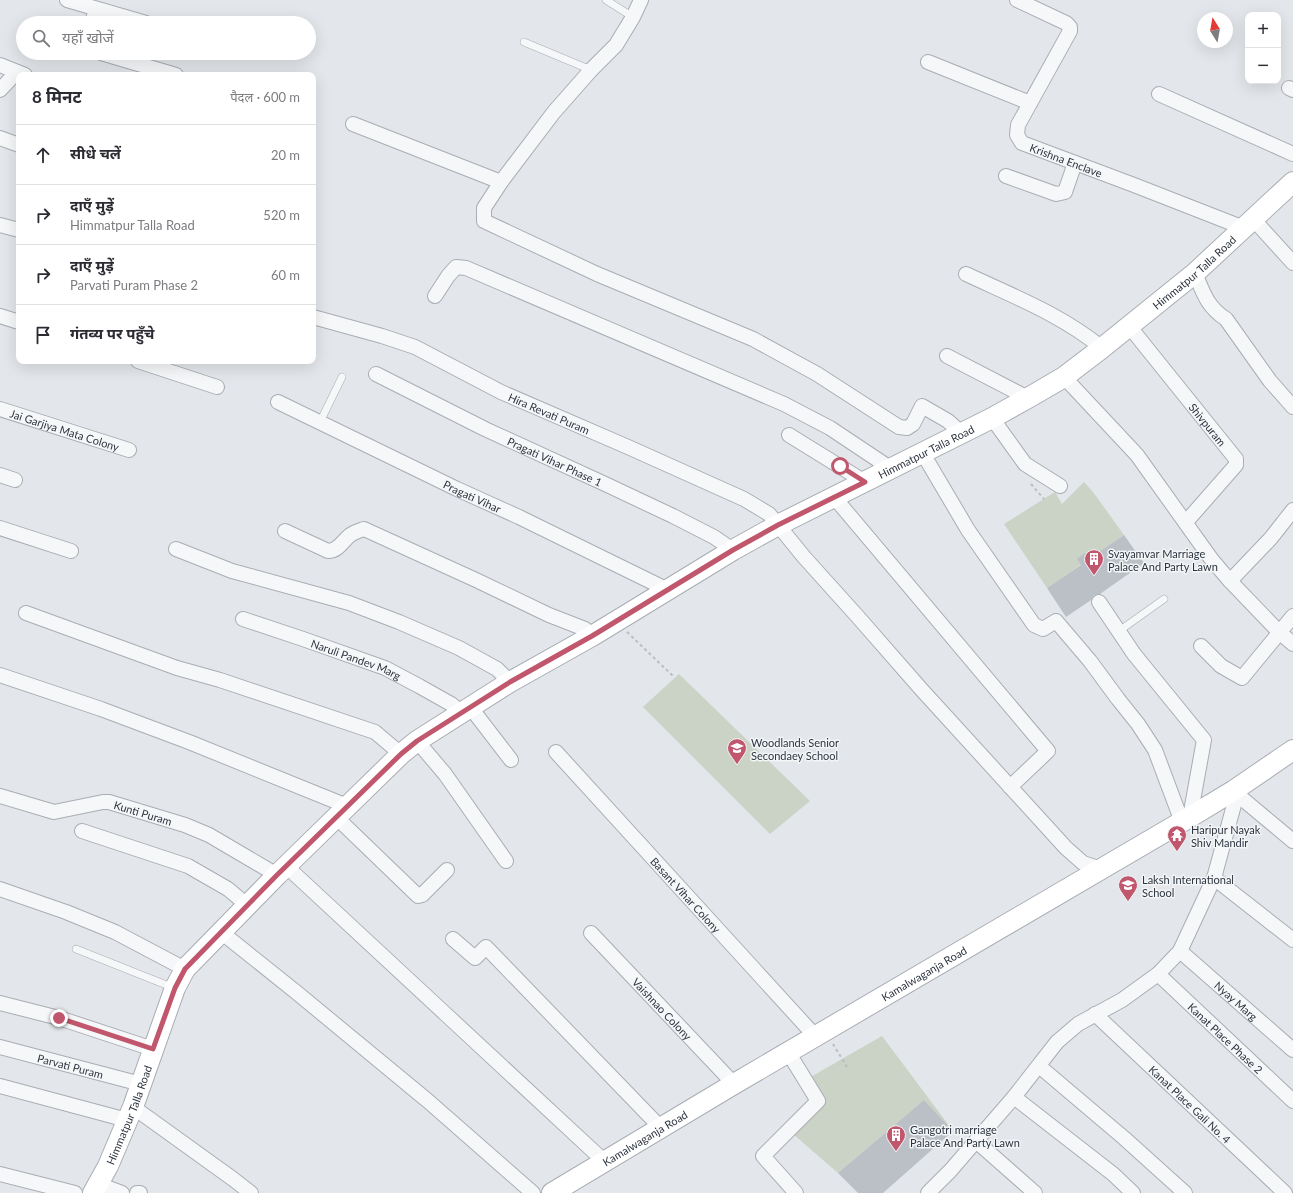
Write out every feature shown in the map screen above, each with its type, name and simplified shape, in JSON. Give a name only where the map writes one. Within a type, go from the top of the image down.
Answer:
[{"type":"street","points":[[67,0],[121,16]]},
{"type":"street","points":[[641,0],[616,46],[591,70],[554,112],[501,182],[484,208],[484,221],[597,274],[753,339],[817,374],[899,427],[907,428],[913,424],[922,406],[948,421],[961,433]]},
{"type":"street","name":"Krishna Enclave","points":[[1017,0],[1066,23],[1070,27],[1070,31],[1018,126],[1017,135],[1022,144],[1249,224]]},
{"type":"street","points":[[94,16],[96,9]]},
{"type":"street","points":[[125,60],[166,72]]},
{"type":"street","points":[[928,62],[1030,103]]},
{"type":"street","points":[[0,65],[16,72]]},
{"type":"street","points":[[0,90],[16,78]]},
{"type":"street","points":[[1159,94],[1293,154]]},
{"type":"street","points":[[353,124],[501,182]]},
{"type":"street","points":[[0,138],[16,144]]},
{"type":"street","points":[[1006,176],[1056,194],[1065,192],[1075,163]]},
{"type":"street","name":"Himmatpur Talla Road","points":[[95,1189],[108,1166],[130,1113],[175,988],[185,969],[282,870],[401,754],[417,741],[510,682],[592,636],[733,550],[778,525],[992,418],[1064,376],[1102,348],[1196,273],[1293,182]]},
{"type":"street","points":[[1249,224],[1293,263]]},
{"type":"street","points":[[0,225],[16,229]]},
{"type":"street","points":[[434,296],[448,276],[456,268],[466,268],[784,404],[830,428],[890,468]]},
{"type":"street","points":[[1196,273],[1207,302],[1217,314],[1226,319],[1270,381],[1293,407]]},
{"type":"street","points":[[966,274],[1056,316],[1087,336],[1102,348]]},
{"type":"street","points":[[0,316],[16,321]]},
{"type":"street","name":"Hira Revati Puram","points":[[316,318],[382,336],[415,347],[501,392],[744,499],[769,514],[804,557],[936,706],[1066,848],[1083,862],[1101,869]]},
{"type":"street","name":"Shivpuram","points":[[1129,326],[1236,459],[1236,465],[1186,522]]},
{"type":"street","points":[[947,356],[1028,398]]},
{"type":"street","points":[[147,364],[217,387]]},
{"type":"street","name":"Pragati Vihar Phase 1","points":[[376,374],[485,429],[673,516],[714,537],[733,550]]},
{"type":"street","points":[[1064,376],[1130,447],[1186,522],[1212,560],[1279,632],[1293,644]]},
{"type":"street","name":"Pragati Vihar","points":[[278,402],[668,590]]},
{"type":"street","name":"Jai Garjiya Mata Colony","points":[[0,409],[129,450]]},
{"type":"street","points":[[992,418],[1024,464],[1060,486]]},
{"type":"street","points":[[789,435],[865,482]]},
{"type":"street","points":[[922,452],[968,530],[1034,625],[1043,629],[1056,621],[1090,661],[1138,724],[1155,750],[1186,820]]},
{"type":"street","points":[[0,475],[15,480]]},
{"type":"street","points":[[834,497],[1048,751],[1010,787]]},
{"type":"street","points":[[1230,581],[1270,538],[1293,510]]},
{"type":"street","points":[[0,528],[71,551]]},
{"type":"street","points":[[285,531],[328,551],[336,550],[349,536],[364,529],[549,615],[585,628],[592,636]]},
{"type":"street","points":[[176,549],[232,571],[349,603],[399,622],[459,648],[497,668],[510,682]]},
{"type":"street","points":[[1099,602],[1134,654],[1204,740],[1186,820]]},
{"type":"street","points":[[26,613],[177,668],[220,680],[374,732],[401,754]]},
{"type":"street","points":[[1201,646],[1220,666],[1242,678],[1293,616]]},
{"type":"street","name":"Naruli Pandev Marg","points":[[243,619],[385,668],[445,701],[467,710],[511,760]]},
{"type":"street","points":[[0,675],[101,709],[189,742],[342,811],[418,896],[422,895],[447,870]]},
{"type":"street","points":[[417,741],[445,774],[506,862]]},
{"type":"street","name":"Kamalwaganja Road","points":[[552,1193],[788,1052],[1186,820],[1233,791],[1293,750]]},
{"type":"street","name":"Basant Vihar Colony","points":[[556,752],[821,1034]]},
{"type":"street","points":[[1233,791],[1293,841]]},
{"type":"street","points":[[928,1193],[950,1171],[1014,1097],[1056,1042],[1078,1024],[1122,1000],[1158,974],[1180,951],[1214,878],[1234,805],[1233,791]]},
{"type":"street","name":"Kunti Puram","points":[[0,796],[54,812],[108,802],[185,825],[282,870],[412,981],[536,1099],[605,1162]]},
{"type":"street","points":[[82,831],[188,866],[228,889],[248,905]]},
{"type":"street","points":[[1214,878],[1293,940]]},
{"type":"street","points":[[0,889],[66,912],[115,932],[185,969]]},
{"type":"street","points":[[221,932],[428,1101],[532,1193]]},
{"type":"street","name":"Vaishnao Colony","points":[[591,933],[734,1084]]},
{"type":"street","points":[[453,939],[475,958],[486,947],[661,1128]]},
{"type":"street","name":"Nyay Marg","points":[[1180,951],[1293,1050]]},
{"type":"street","name":"Kanat Place Phase 2","points":[[1158,974],[1293,1101]]},
{"type":"street","points":[[0,1003],[59,1018],[153,1049]]},
{"type":"street","name":"Kanat Place Gali No. 4","points":[[1096,1014],[1285,1193]]},
{"type":"street","name":"Parvati Puram","points":[[0,1046],[141,1084]]},
{"type":"street","points":[[788,1052],[818,1101],[763,1156],[796,1193]]},
{"type":"street","points":[[1039,1066],[1124,1138],[1185,1193]]},
{"type":"street","points":[[0,1086],[130,1113],[233,1179],[251,1193]]},
{"type":"street","points":[[1014,1097],[1113,1174],[1133,1193]]},
{"type":"street","points":[[976,1141],[1036,1193]]},
{"type":"street","points":[[0,1174],[75,1193]]},
{"type":"street","points":[[95,1189],[122,1193]]},
{"type":"lane","points":[[606,0],[633,16]]},
{"type":"lane","points":[[524,42],[591,70]]},
{"type":"lane","points":[[320,422],[342,377]]},
{"type":"lane","points":[[1119,631],[1164,599]]},
{"type":"lane","points":[[76,949],[175,988]]},
{"type":"path","points":[[616,621],[673,676]]},
{"type":"path","points":[[821,1034],[847,1067]]},
{"type":"green space","points":[[1084,482],[1124,535],[1047,588],[1004,524],[1055,492],[1062,504]]},
{"type":"green space","points":[[679,674],[810,801],[770,834],[643,707]]},
{"type":"green space","points":[[882,1036],[953,1131],[924,1100],[838,1173],[792,1133],[825,1103],[809,1078]]},
{"type":"building","name":"Svayamvar Marriage Palace And Party Lawn","points":[[1124,535],[1144,563],[1100,594],[1094,595],[1091,600],[1066,617],[1047,588],[1081,565],[1077,559],[1085,553],[1089,559]]},
{"type":"building","name":"Gangotri marriage Palace And Party Lawn","points":[[924,1100],[953,1131],[883,1193],[858,1193],[838,1173]]},
{"type":"place","name":"Svayamvar Marriage Palace And Party Lawn","points":[[1094,576]]},
{"type":"place","name":"Woodlands Senior Secondaey School","points":[[737,765]]},
{"type":"place","name":"Haripur Nayak Shiv Mandir","points":[[1177,852]]},
{"type":"place","name":"Laksh International School","points":[[1128,902]]},
{"type":"place","name":"Gangotri marriage Palace And Party Lawn","points":[[896,1152]]},
{"type":"route","points":[[59,1018],[153,1049],[175,988],[185,969],[277,875],[401,754],[417,741],[510,682],[592,636],[733,550],[778,525],[865,482],[840,466]]}]
